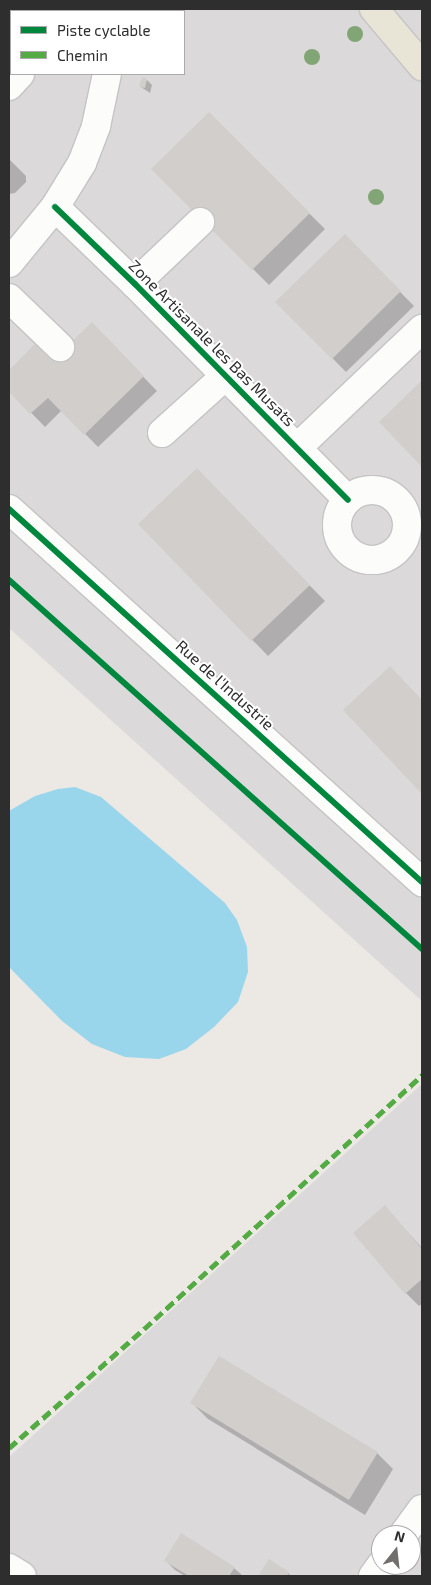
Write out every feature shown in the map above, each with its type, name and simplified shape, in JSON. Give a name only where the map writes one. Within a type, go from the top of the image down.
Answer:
[{"type":"main road","points":[[374,9],[422,66]]},
{"type":"street","points":[[9,86],[19,75]]},
{"type":"street","points":[[9,263],[55,207],[82,163],[96,126],[107,75]]},
{"type":"street","name":"Zone Artisanale les Bas Musats","points":[[55,207],[135,284],[348,500]]},
{"type":"street","points":[[135,284],[200,222]]},
{"type":"street","points":[[9,298],[60,347]]},
{"type":"street","points":[[297,448],[422,329]]},
{"type":"street","points":[[162,433],[225,376]]},
{"type":"street","name":"Rue de l'Industrie","points":[[9,508],[422,882]]},
{"type":"street","points":[[410,1525],[422,1509]]},
{"type":"street","points":[[9,1568],[22,1576]]},
{"type":"shaded area","points":[[9,9],[422,9],[422,1001],[9,628]]},
{"type":"shaded area","points":[[422,1084],[422,1576],[9,1576],[9,1457]]},
{"type":"water","points":[[75,787],[101,797],[225,903],[237,920],[247,947],[248,972],[238,1002],[214,1027],[186,1049],[159,1059],[125,1057],[92,1044],[62,1021],[9,967],[9,811],[35,796],[58,789]]},
{"type":"building","points":[[142,77],[147,79],[145,88],[139,87]]},
{"type":"building","points":[[209,112],[310,213],[252,270],[151,169]]},
{"type":"building","points":[[345,234],[401,291],[332,359],[275,302]]},
{"type":"building","points":[[92,322],[144,376],[84,435],[48,398],[30,414],[9,392],[9,370],[35,344],[52,361]]},
{"type":"building","points":[[422,380],[422,467],[379,422]]},
{"type":"building","points":[[197,468],[310,585],[251,641],[138,524]]},
{"type":"building","points":[[390,666],[422,700],[422,794],[343,710]]},
{"type":"building","points":[[385,1205],[422,1249],[422,1279],[405,1294],[353,1233]]},
{"type":"building","points":[[219,1356],[378,1452],[349,1500],[190,1403]]},
{"type":"building","points":[[181,1533],[235,1567],[229,1576],[189,1576],[164,1561]]},
{"type":"building","points":[[269,1559],[289,1572],[287,1576],[258,1576]]},
{"type":"marked path","points":[[9,1448],[144,1329],[422,1075]]},
{"type":"cycle path","points":[[55,207],[135,284],[348,500]]},
{"type":"cycle path","points":[[9,509],[422,882]]},
{"type":"cycle path","points":[[9,580],[422,949]]}]
